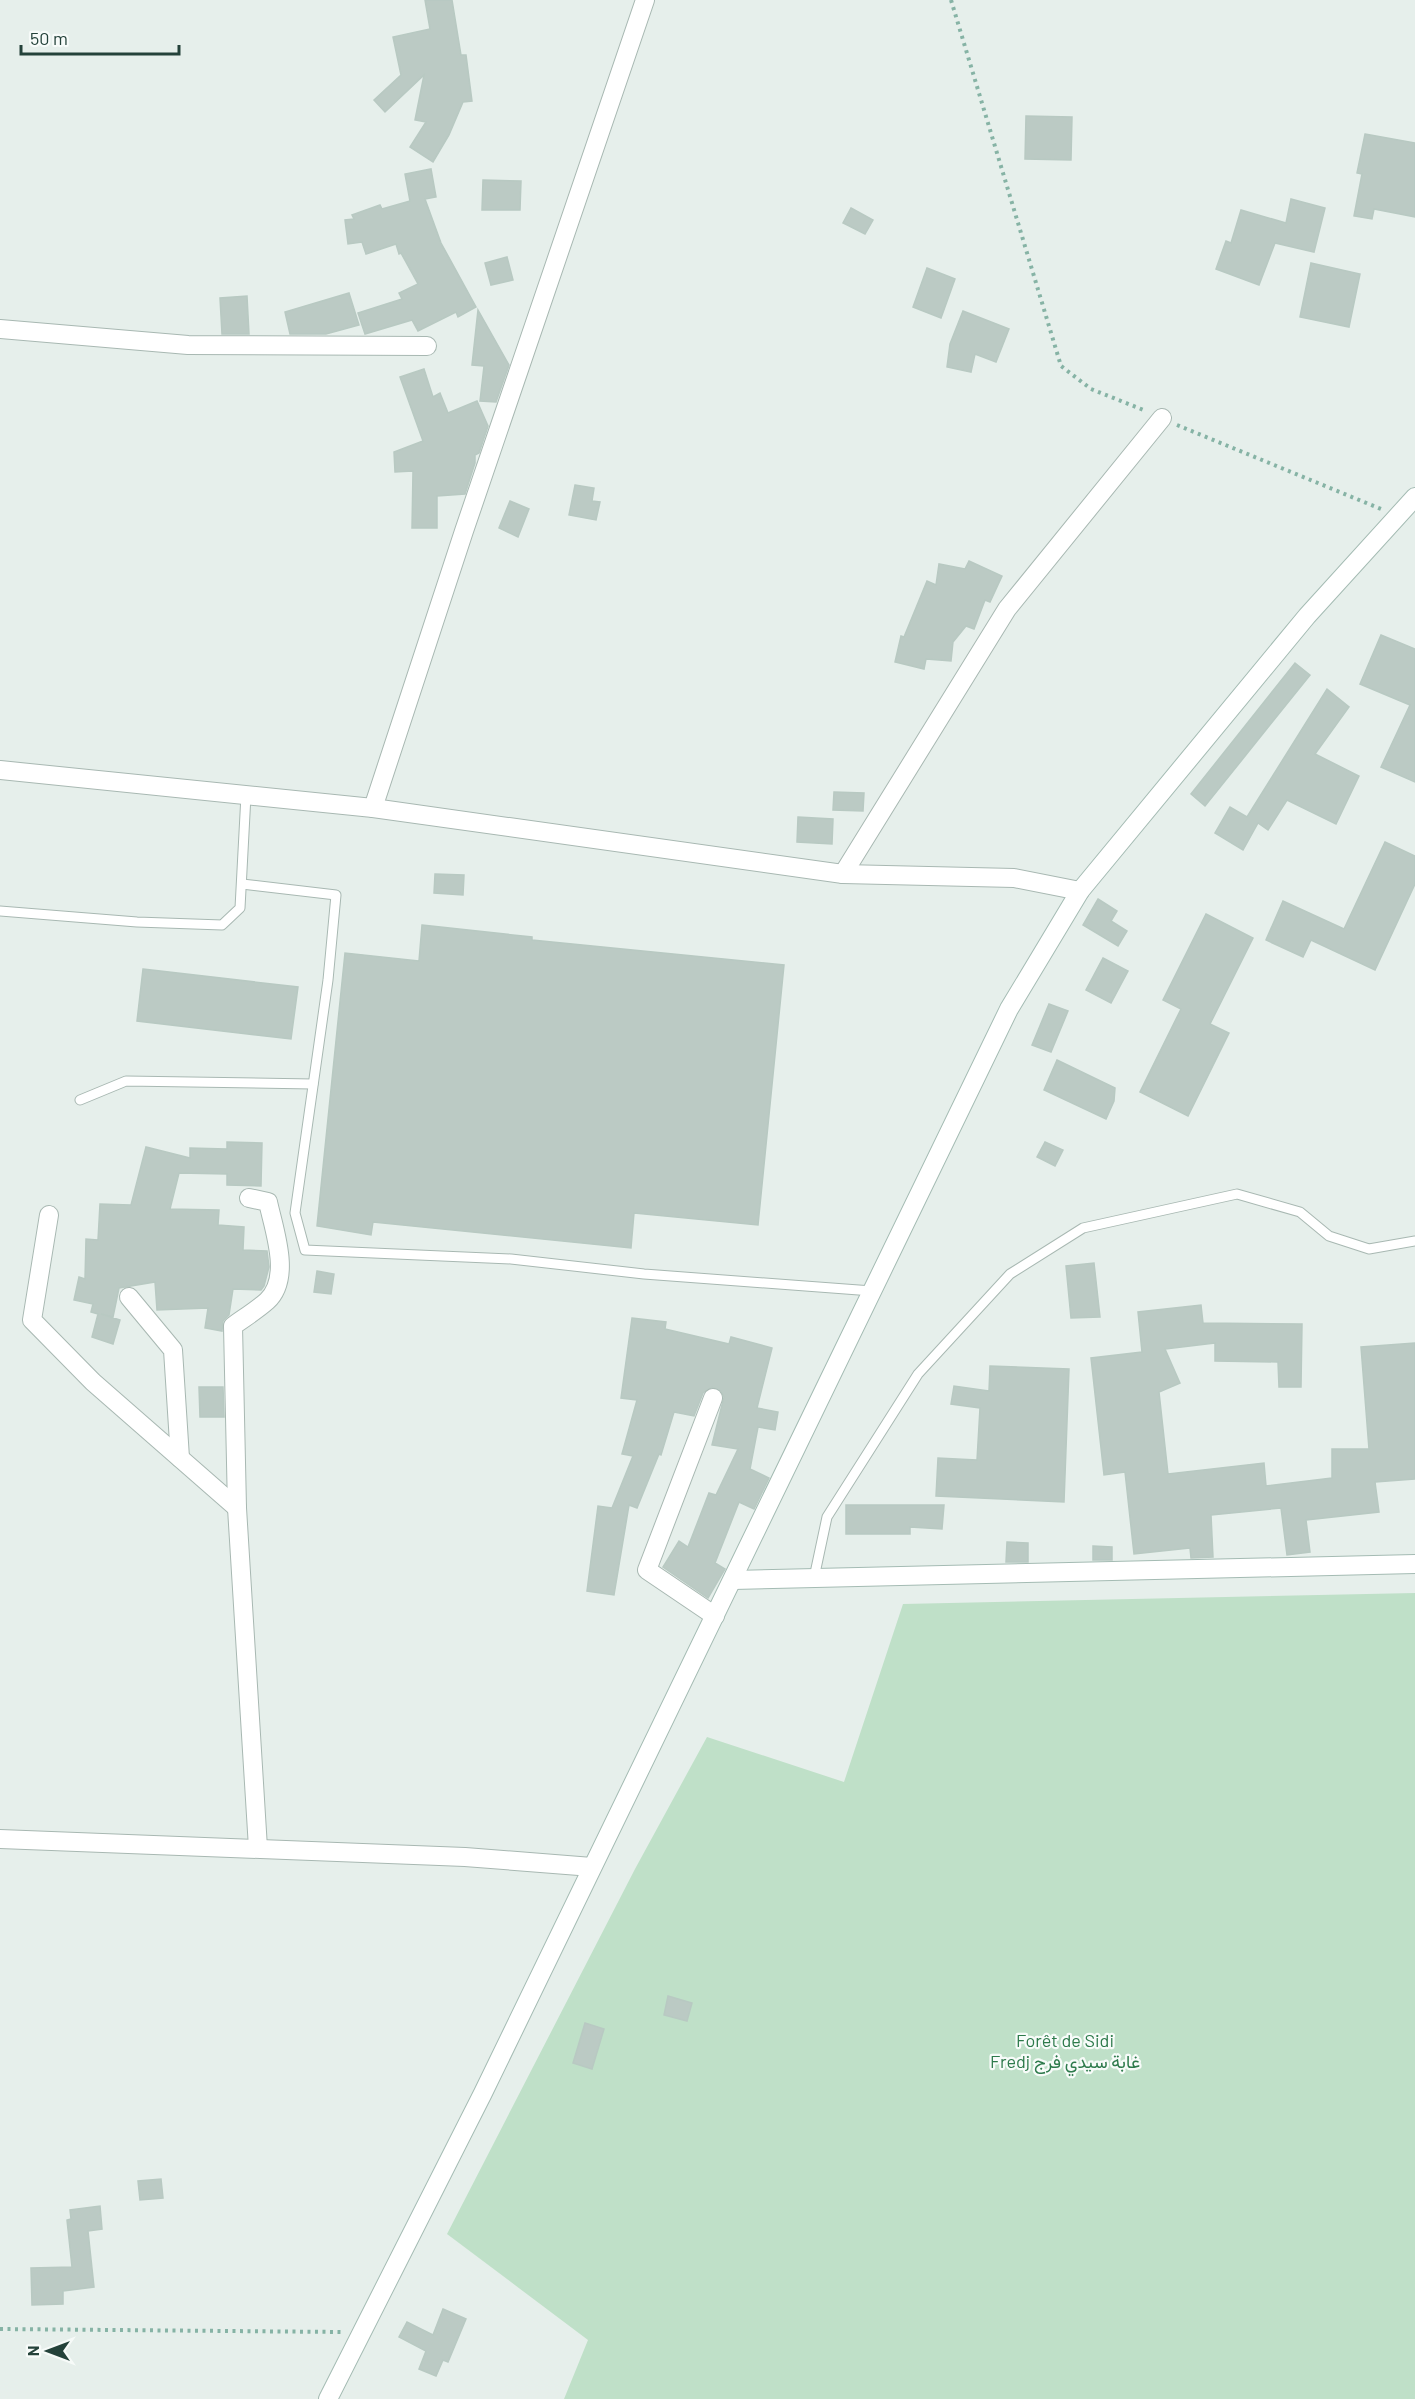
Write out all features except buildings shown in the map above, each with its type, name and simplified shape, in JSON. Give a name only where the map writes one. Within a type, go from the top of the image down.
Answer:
[{"type":"street","points":[[373,808],[464,531],[645,0]]},
{"type":"street","points":[[0,329],[188,345],[427,346]]},
{"type":"street","points":[[843,874],[1007,609],[1162,418]]},
{"type":"street","points":[[328,2399],[483,2092],[1009,1009],[1080,891],[1307,616],[1415,497]]},
{"type":"street","points":[[0,770],[373,808],[843,874],[1014,878],[1080,891]]},
{"type":"street","points":[[249,1198],[268,1202],[279,1253],[278,1283],[269,1300],[233,1326],[237,1508],[258,1848]]},
{"type":"street","points":[[49,1215],[32,1320],[93,1382],[237,1508]]},
{"type":"street","points":[[129,1297],[174,1350],[180,1458]]},
{"type":"street","points":[[713,1398],[647,1570],[715,1616]]},
{"type":"street","points":[[732,1580],[1415,1563]]},
{"type":"street","points":[[0,1839],[465,1857],[592,1868]]},
{"type":"lane","points":[[0,911],[137,922],[222,925],[240,908],[246,795]]},
{"type":"lane","points":[[242,884],[336,895],[328,980],[295,1214],[305,1250],[511,1259],[644,1274],[872,1291]]},
{"type":"lane","points":[[80,1101],[126,1081],[313,1084]]},
{"type":"lane","points":[[814,1578],[827,1517],[918,1374],[1010,1274],[1083,1228],[1237,1194],[1300,1212],[1329,1236],[1369,1249],[1415,1241]]},
{"type":"path","points":[[951,0],[1061,366],[1091,389],[1398,516]]},
{"type":"path","points":[[0,2329],[362,2332]]},
{"type":"green space","name":"Forêt de Sidi Fredj غابة سيدي فرج","points":[[1415,1593],[1415,2399],[564,2399],[588,2340],[447,2234],[635,1869],[707,1737],[844,1782],[903,1604]]}]
